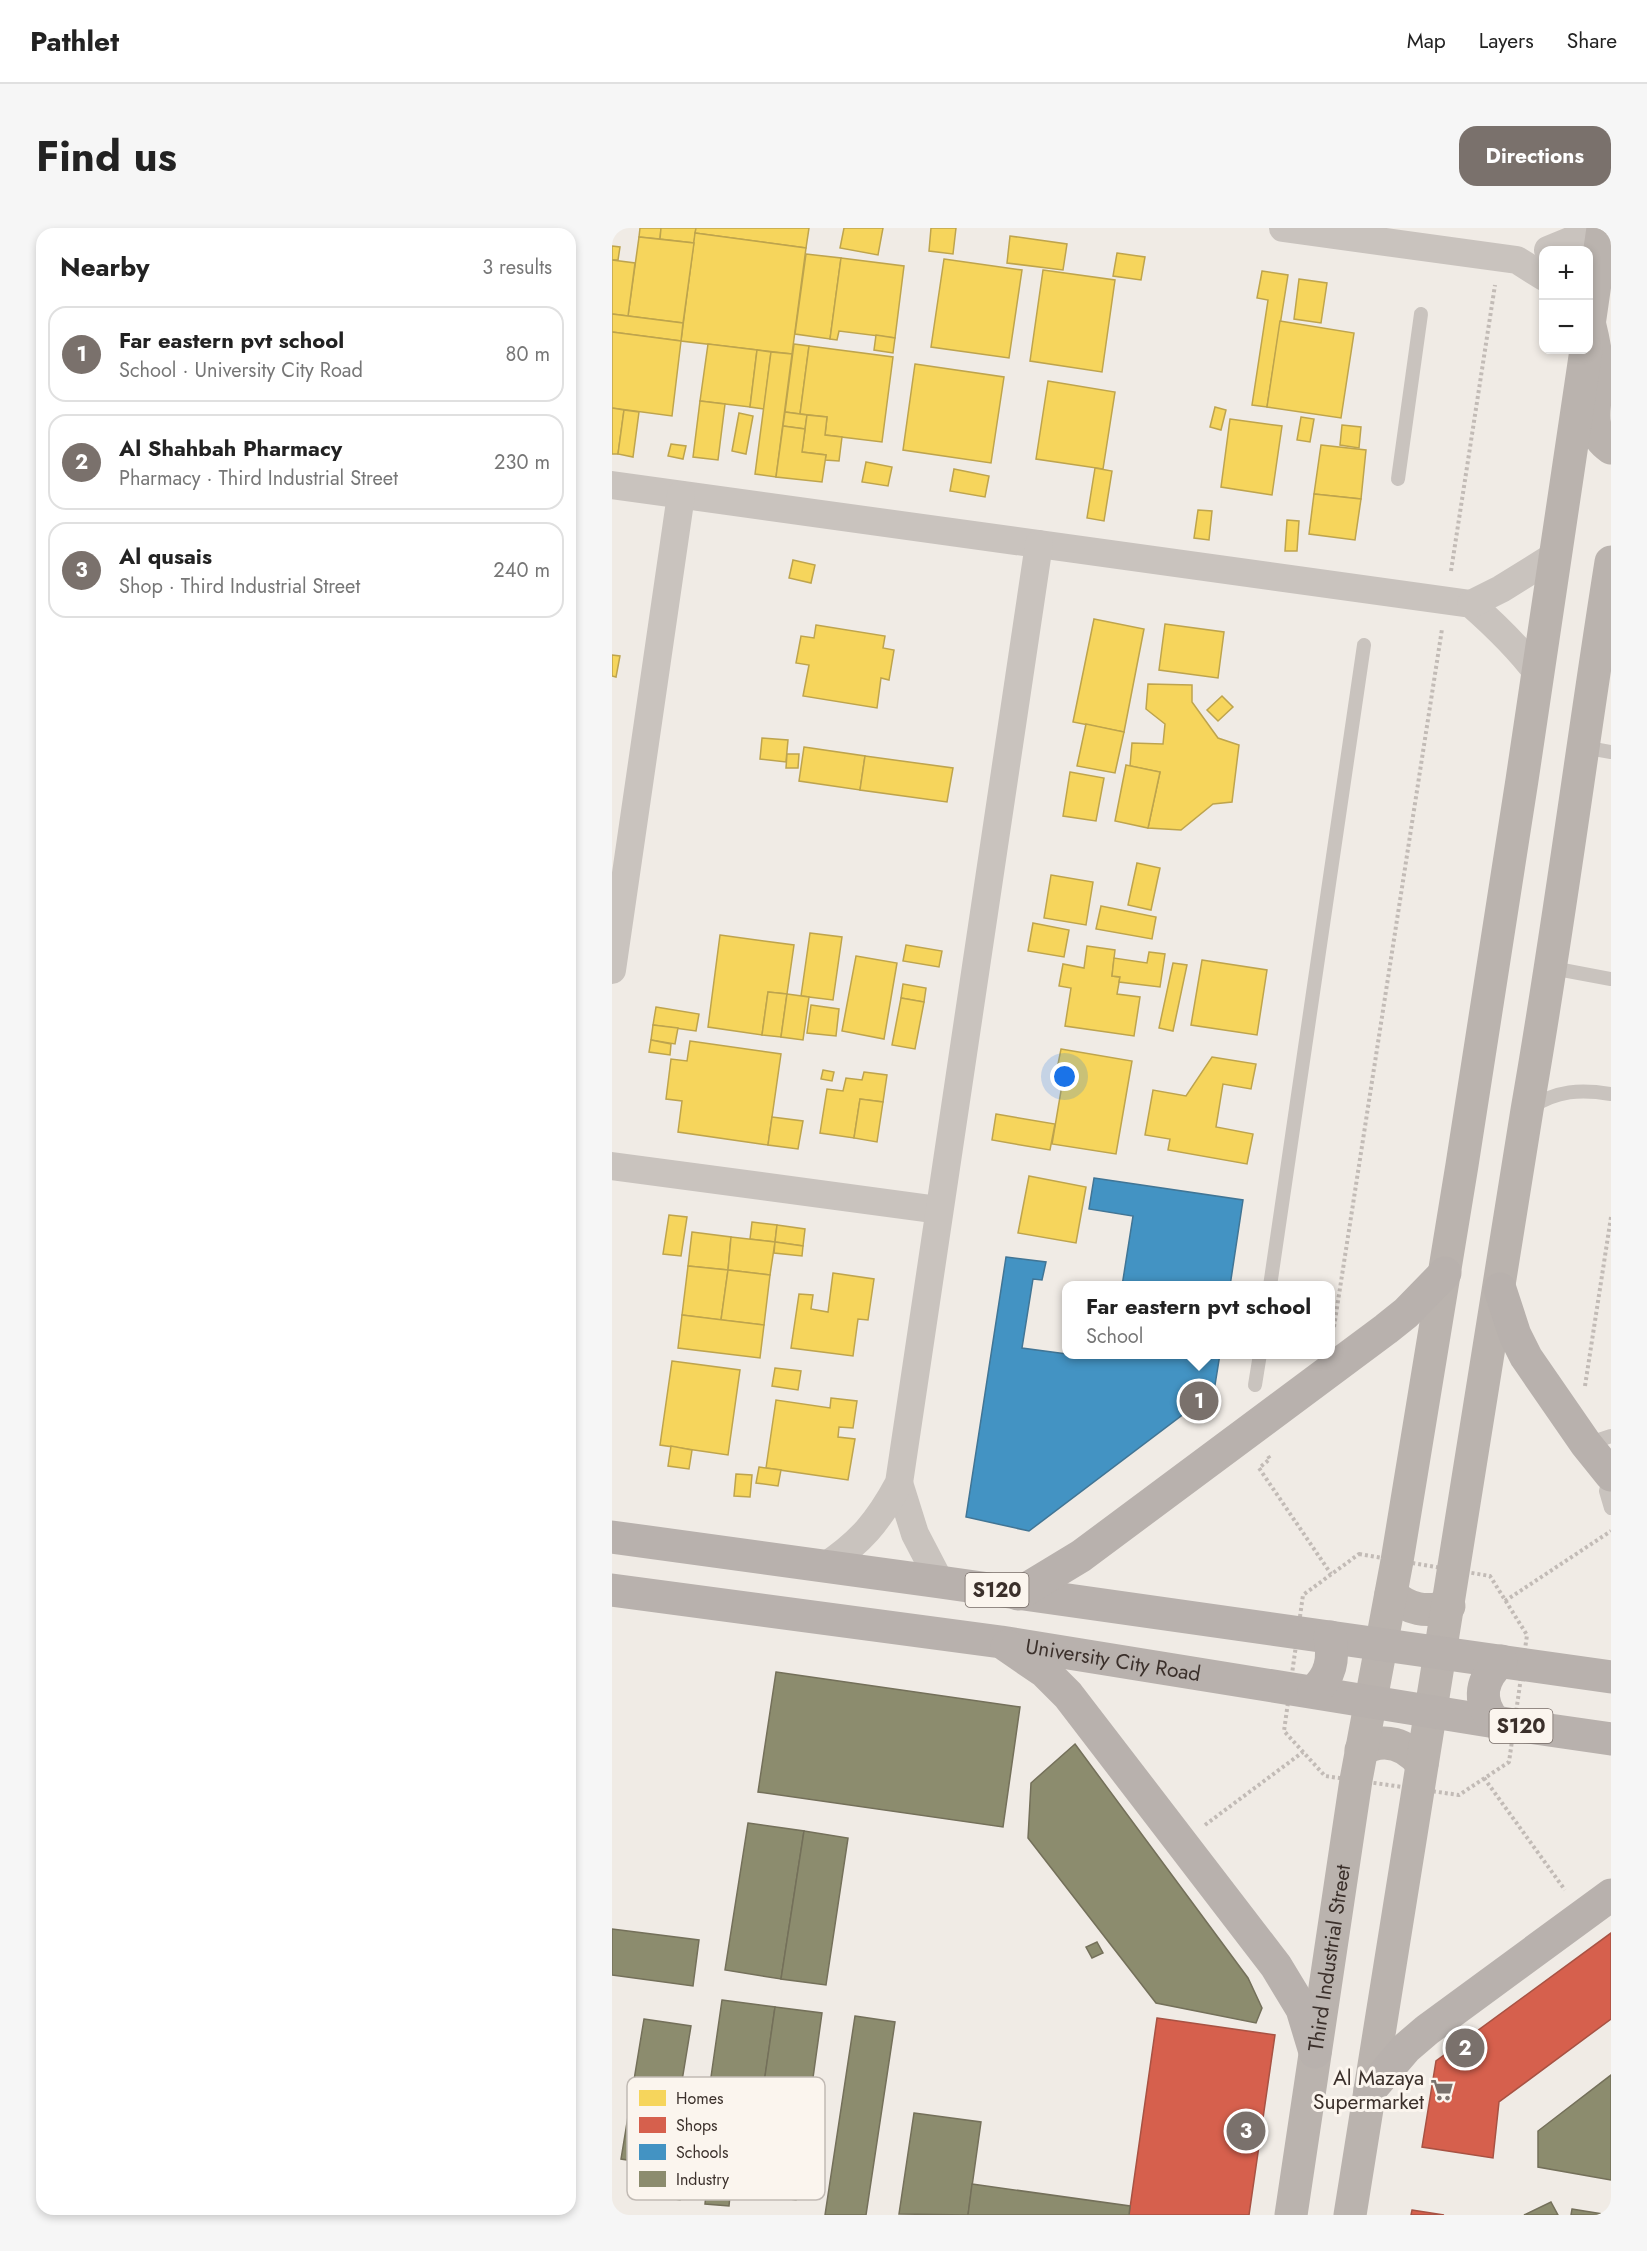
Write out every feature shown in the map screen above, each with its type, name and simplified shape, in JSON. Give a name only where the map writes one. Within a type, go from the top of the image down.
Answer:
[{"type":"main road","name":"Third Industrial Street","points":[[1593,300],[1603,228]]},
{"type":"main road","points":[[1593,344],[1597,375],[1594,428],[1601,441],[1611,448]]},
{"type":"main road","name":"Third Industrial Street","points":[[1291,2215],[1361,1750],[1391,1594],[1445,1274],[1538,674],[1585,354]]},
{"type":"main road","points":[[1350,2215],[1527,1110],[1552,968],[1596,749],[1611,562]]},
{"type":"main road","points":[[1018,1594],[1081,1556],[1386,1329],[1406,1313],[1445,1274]]},
{"type":"main road","points":[[1500,1289],[1515,1335],[1526,1357],[1592,1437],[1610,1475]]},
{"type":"main road","name":"S120","points":[[612,1537],[1611,1677]]},
{"type":"main road","name":"University City Road","points":[[612,1590],[1001,1642],[1611,1739]]},
{"type":"main road","points":[[1391,1594],[1400,1602],[1424,1611],[1449,1606]]},
{"type":"main road","points":[[1314,1691],[1323,1683],[1332,1663],[1330,1637]]},
{"type":"main road","points":[[1001,1642],[1058,1683],[1182,1842],[1290,1986],[1302,2009],[1315,2052]]},
{"type":"main road","points":[[1494,1722],[1486,1712],[1482,1699],[1483,1687],[1486,1677],[1501,1661]]},
{"type":"main road","points":[[1361,1750],[1370,1744],[1394,1743],[1405,1747],[1422,1764]]},
{"type":"main road","points":[[1370,2090],[1406,2048],[1427,2030],[1611,1895]]},
{"type":"street","points":[[1283,228],[1520,257],[1539,273]]},
{"type":"street","points":[[1558,246],[1593,228]]},
{"type":"street","points":[[612,485],[1459,602],[1511,584],[1554,556]]},
{"type":"street","points":[[612,970],[681,495]]},
{"type":"street","points":[[824,1567],[848,1551],[869,1531],[886,1508],[899,1483],[1038,544]]},
{"type":"street","points":[[1459,602],[1519,649],[1538,674]]},
{"type":"street","points":[[612,1166],[939,1210]]},
{"type":"street","points":[[899,1483],[915,1534],[940,1582]]},
{"type":"lane","points":[[1398,479],[1421,314]]},
{"type":"lane","points":[[1271,1281],[1364,645]]},
{"type":"lane","points":[[1552,968],[1611,979]]},
{"type":"lane","points":[[1527,1110],[1542,1100],[1575,1090],[1611,1094]]},
{"type":"lane","points":[[1255,1385],[1259,1359]]},
{"type":"lane","points":[[1610,1475],[1606,1491],[1611,1508]]},
{"type":"path","points":[[1335,1325],[1520,257]]},
{"type":"path","points":[[1592,1437],[1611,1217]]},
{"type":"path","points":[[1249,1431],[1270,1459],[1259,1468],[1331,1574]]},
{"type":"path","points":[[1505,1601],[1611,1531]]},
{"type":"path","points":[[1182,1842],[1303,1752]]},
{"type":"path","points":[[1484,1778],[1583,1915]]},
{"type":"building: Homes","points":[[640,228],[661,228],[660,239],[639,237]]},
{"type":"building: Homes","points":[[661,228],[696,228],[694,243],[660,239]]},
{"type":"building: Homes","points":[[696,228],[809,228],[806,248],[695,233]]},
{"type":"building: Homes","points":[[844,228],[883,228],[878,255],[840,248]]},
{"type":"building: Homes","points":[[931,228],[956,228],[953,254],[929,251]]},
{"type":"building: Homes","points":[[695,233],[806,248],[792,354],[681,341]]},
{"type":"building: Homes","points":[[1010,236],[1067,244],[1063,270],[1007,263]]},
{"type":"building: Homes","points":[[639,237],[694,243],[683,323],[628,316]]},
{"type":"building: Homes","points":[[612,246],[620,247],[618,260],[612,260]]},
{"type":"building: Homes","points":[[1117,253],[1145,257],[1141,280],[1113,276]]},
{"type":"building: Homes","points":[[806,254],[841,258],[830,339],[795,334]]},
{"type":"building: Homes","points":[[841,258],[904,266],[895,338],[839,331],[837,340],[830,339]]},
{"type":"building: Homes","points":[[944,259],[1022,270],[1009,358],[931,347]]},
{"type":"building: Homes","points":[[612,260],[635,263],[628,316],[612,314]]},
{"type":"building: Homes","points":[[1043,270],[1115,280],[1102,372],[1030,361]]},
{"type":"building: Homes","points":[[1262,271],[1288,275],[1267,407],[1252,405],[1268,300],[1257,298]]},
{"type":"building: Homes","points":[[1299,279],[1327,283],[1321,323],[1294,319]]},
{"type":"building: Homes","points":[[612,314],[683,323],[681,341],[612,332]]},
{"type":"building: Homes","points":[[1280,321],[1354,333],[1341,418],[1267,407]]},
{"type":"building: Homes","points":[[612,332],[681,341],[672,416],[612,408]]},
{"type":"building: Homes","points":[[876,335],[895,338],[893,353],[874,350]]},
{"type":"building: Homes","points":[[708,344],[757,350],[750,407],[700,401]]},
{"type":"building: Homes","points":[[794,344],[809,346],[800,414],[785,412]]},
{"type":"building: Homes","points":[[809,346],[893,357],[882,442],[825,435],[827,417],[800,414]]},
{"type":"building: Homes","points":[[757,350],[771,352],[764,409],[750,407]]},
{"type":"building: Homes","points":[[771,352],[792,354],[776,477],[755,474]]},
{"type":"building: Homes","points":[[915,364],[1004,377],[991,463],[903,450]]},
{"type":"building: Homes","points":[[1048,381],[1115,392],[1103,469],[1036,459]]},
{"type":"building: Homes","points":[[700,401],[725,404],[718,460],[693,457]]},
{"type":"building: Homes","points":[[1215,407],[1226,410],[1221,430],[1210,427]]},
{"type":"building: Homes","points":[[612,408],[624,410],[618,454],[612,454]]},
{"type":"building: Homes","points":[[624,410],[639,412],[633,457],[618,454]]},
{"type":"building: Homes","points":[[785,412],[807,415],[805,429],[783,426]]},
{"type":"building: Homes","points":[[739,413],[753,416],[746,454],[732,451]]},
{"type":"building: Homes","points":[[807,415],[827,417],[825,435],[842,437],[839,461],[825,460],[826,455],[802,452]]},
{"type":"building: Homes","points":[[1301,417],[1314,419],[1310,442],[1297,440]]},
{"type":"building: Homes","points":[[1230,419],[1282,426],[1272,495],[1221,487]]},
{"type":"building: Homes","points":[[1342,425],[1361,427],[1359,448],[1340,445]]},
{"type":"building: Homes","points":[[783,426],[805,429],[802,452],[826,455],[822,482],[776,477]]},
{"type":"building: Homes","points":[[671,444],[686,446],[683,459],[668,456]]},
{"type":"building: Homes","points":[[1321,445],[1366,450],[1361,499],[1314,494]]},
{"type":"building: Homes","points":[[866,462],[892,467],[888,486],[862,482]]},
{"type":"building: Homes","points":[[1095,468],[1112,471],[1104,521],[1087,518]]},
{"type":"building: Homes","points":[[954,469],[989,476],[985,497],[950,491]]},
{"type":"building: Homes","points":[[1314,494],[1361,499],[1355,540],[1309,534]]},
{"type":"building: Homes","points":[[1198,510],[1212,511],[1209,540],[1194,538]]},
{"type":"building: Homes","points":[[1287,520],[1299,521],[1297,551],[1285,551]]},
{"type":"building: Homes","points":[[793,560],[815,565],[811,583],[789,578]]},
{"type":"building: Homes","points":[[1094,619],[1144,629],[1124,732],[1073,722]]},
{"type":"building: Homes","points":[[1165,624],[1224,632],[1218,678],[1159,670]]},
{"type":"building: Homes","points":[[816,625],[885,636],[883,648],[894,650],[889,680],[881,678],[877,708],[803,696],[809,665],[796,663],[801,636],[814,638]]},
{"type":"building: Homes","points":[[612,655],[620,656],[616,677],[612,676]]},
{"type":"building: Homes","points":[[1148,684],[1192,685],[1192,702],[1218,738],[1239,745],[1232,802],[1213,804],[1181,830],[1148,828],[1160,772],[1130,766],[1132,743],[1163,744],[1165,724],[1146,709]]},
{"type":"building: Homes","points":[[1222,696],[1233,707],[1218,721],[1207,710]]},
{"type":"building: Homes","points":[[1086,724],[1124,732],[1115,773],[1077,766]]},
{"type":"building: Homes","points":[[762,738],[788,740],[786,762],[760,759]]},
{"type":"building: Homes","points":[[804,747],[865,756],[860,790],[799,781]]},
{"type":"building: Homes","points":[[787,754],[799,754],[798,768],[786,768]]},
{"type":"building: Homes","points":[[865,756],[953,768],[947,802],[860,790]]},
{"type":"building: Homes","points":[[1126,765],[1160,772],[1148,828],[1115,821]]},
{"type":"building: Homes","points":[[1070,772],[1104,778],[1096,821],[1063,816]]},
{"type":"building: Homes","points":[[1137,863],[1160,868],[1151,910],[1128,905]]},
{"type":"building: Homes","points":[[1051,875],[1093,882],[1086,925],[1044,918]]},
{"type":"building: Homes","points":[[1101,906],[1156,917],[1152,939],[1096,929]]},
{"type":"building: Homes","points":[[1033,923],[1069,930],[1064,957],[1028,951]]},
{"type":"building: Homes","points":[[810,933],[842,937],[833,1000],[801,996]]},
{"type":"building: Homes","points":[[720,935],[794,945],[787,994],[768,992],[762,1035],[708,1027]]},
{"type":"building: Homes","points":[[906,945],[942,951],[939,967],[903,961]]},
{"type":"building: Homes","points":[[1087,946],[1115,950],[1112,976],[1120,977],[1117,994],[1140,997],[1134,1036],[1065,1026],[1071,988],[1059,986],[1063,964],[1084,968]]},
{"type":"building: Homes","points":[[1149,952],[1165,954],[1160,987],[1119,982],[1120,977],[1112,976],[1114,958],[1147,963]]},
{"type":"building: Homes","points":[[856,956],[897,963],[884,1039],[842,1031]]},
{"type":"building: Homes","points":[[1202,960],[1267,970],[1257,1035],[1191,1025]]},
{"type":"building: Homes","points":[[1173,963],[1187,965],[1173,1031],[1159,1028]]},
{"type":"building: Homes","points":[[903,984],[926,988],[924,1002],[901,998]]},
{"type":"building: Homes","points":[[768,992],[787,994],[781,1037],[762,1035]]},
{"type":"building: Homes","points":[[787,994],[809,997],[803,1040],[781,1037]]},
{"type":"building: Homes","points":[[901,998],[924,1002],[915,1049],[892,1045]]},
{"type":"building: Homes","points":[[811,1005],[839,1009],[836,1036],[807,1033]]},
{"type":"building: Homes","points":[[656,1007],[699,1014],[696,1031],[653,1025]]},
{"type":"building: Homes","points":[[653,1025],[678,1028],[675,1044],[651,1040]]},
{"type":"building: Homes","points":[[651,1040],[671,1044],[670,1055],[649,1052]]},
{"type":"building: Homes","points":[[690,1041],[781,1054],[768,1145],[678,1132],[682,1101],[666,1099],[671,1059],[687,1061]]},
{"type":"building: Homes","points":[[1061,1049],[1132,1061],[1116,1154],[1052,1144],[1062,1085],[1054,1084]]},
{"type":"building: Homes","points":[[1212,1057],[1256,1064],[1251,1089],[1223,1084],[1216,1127],[1253,1134],[1247,1164],[1168,1150],[1170,1139],[1145,1135],[1153,1090],[1186,1096]]},
{"type":"building: Homes","points":[[823,1070],[834,1072],[832,1081],[821,1079]]},
{"type":"building: Homes","points":[[864,1072],[887,1075],[883,1102],[860,1099],[854,1138],[820,1133],[827,1089],[843,1091],[846,1078],[862,1080]]},
{"type":"building: Homes","points":[[860,1099],[883,1102],[877,1142],[854,1138]]},
{"type":"building: Homes","points":[[996,1114],[1055,1124],[1050,1150],[992,1140]]},
{"type":"building: Homes","points":[[772,1117],[803,1121],[798,1149],[768,1145]]},
{"type":"building: Homes","points":[[1029,1176],[1086,1187],[1076,1243],[1018,1233]]},
{"type":"building: Homes","points":[[669,1215],[687,1217],[681,1256],[663,1254]]},
{"type":"building: Homes","points":[[752,1222],[777,1225],[775,1242],[750,1239]]},
{"type":"building: Homes","points":[[777,1225],[805,1229],[803,1246],[775,1242]]},
{"type":"building: Homes","points":[[692,1232],[731,1237],[728,1270],[688,1266]]},
{"type":"building: Homes","points":[[731,1237],[775,1242],[770,1275],[728,1270]]},
{"type":"building: Homes","points":[[775,1242],[803,1246],[802,1256],[774,1253]]},
{"type":"building: Homes","points":[[688,1266],[728,1270],[721,1320],[682,1315]]},
{"type":"building: Homes","points":[[728,1270],[770,1275],[764,1325],[721,1320]]},
{"type":"building: Homes","points":[[833,1273],[874,1279],[868,1320],[858,1319],[853,1356],[791,1348],[799,1294],[813,1295],[811,1309],[828,1312]]},
{"type":"building: Homes","points":[[682,1315],[764,1325],[760,1358],[678,1348]]},
{"type":"building: Homes","points":[[672,1361],[740,1370],[728,1455],[660,1445]]},
{"type":"building: Homes","points":[[775,1368],[801,1371],[798,1390],[772,1386]]},
{"type":"building: Homes","points":[[831,1398],[857,1401],[853,1428],[839,1427],[838,1437],[855,1439],[848,1480],[766,1468],[776,1400],[830,1408]]},
{"type":"building: Homes","points":[[671,1446],[692,1450],[689,1469],[668,1466]]},
{"type":"building: Homes","points":[[759,1467],[781,1470],[778,1486],[756,1483]]},
{"type":"building: Homes","points":[[736,1474],[752,1475],[750,1497],[734,1496]]},
{"type":"building: Shops","points":[[1611,1933],[1611,2019],[1499,2102],[1493,2158],[1422,2147],[1436,2061]]},
{"type":"building: Shops","points":[[1157,2018],[1275,2035],[1249,2215],[1129,2215]]},
{"type":"building: Shops","points":[[1412,2210],[1444,2215],[1411,2215]]},
{"type":"building: Schools","points":[[1094,1178],[1243,1200],[1231,1281],[1123,1281],[1133,1216],[1089,1209]]},
{"type":"building: Schools","points":[[1006,1257],[1046,1262],[1042,1280],[1033,1279],[1022,1348],[1062,1353],[1062,1359],[1219,1359],[1214,1391],[1029,1531],[966,1517]]},
{"type":"building: Industry","points":[[776,1672],[1020,1707],[1003,1827],[758,1792]]},
{"type":"building: Industry","points":[[1075,1744],[1248,1978],[1262,2008],[1256,2023],[1156,2003],[1028,1838],[1031,1783]]},
{"type":"building: Industry","points":[[748,1823],[804,1831],[781,1979],[725,1970]]},
{"type":"building: Industry","points":[[804,1831],[848,1838],[826,1985],[781,1979]]},
{"type":"building: Industry","points":[[612,1929],[699,1940],[693,1986],[612,1975]]},
{"type":"building: Industry","points":[[1097,1942],[1103,1953],[1092,1958],[1086,1947]]},
{"type":"building: Industry","points":[[722,2000],[775,2007],[765,2077],[711,2077]]},
{"type":"building: Industry","points":[[775,2007],[822,2013],[813,2077],[765,2077]]},
{"type":"building: Industry","points":[[855,2016],[895,2022],[866,2215],[825,2215]]},
{"type":"building: Industry","points":[[644,2019],[691,2026],[683,2077],[634,2077]]},
{"type":"building: Industry","points":[[1611,2075],[1611,2180],[1538,2167],[1538,2131]]},
{"type":"building: Industry","points":[[914,2113],[981,2122],[968,2215],[899,2214]]},
{"type":"building: Industry","points":[[627,2122],[627,2160],[621,2159]]},
{"type":"building: Industry","points":[[972,2184],[1130,2206],[1129,2215],[968,2215]]},
{"type":"building: Industry","points":[[705,2200],[730,2200],[729,2206],[705,2204]]},
{"type":"building: Industry","points":[[1551,2202],[1558,2215],[1524,2215]]},
{"type":"building: Industry","points":[[1572,2209],[1609,2215],[1571,2215]]},
{"type":"place","name":"Far eastern pvt school","points":[[1199,1401]]},
{"type":"place","name":"Al Shahbah Pharmacy","points":[[1465,2048]]},
{"type":"place","name":"Al Mazaya Supermarket","points":[[1442,2090]]},
{"type":"place","name":"Al qusais","points":[[1246,2131]]}]
